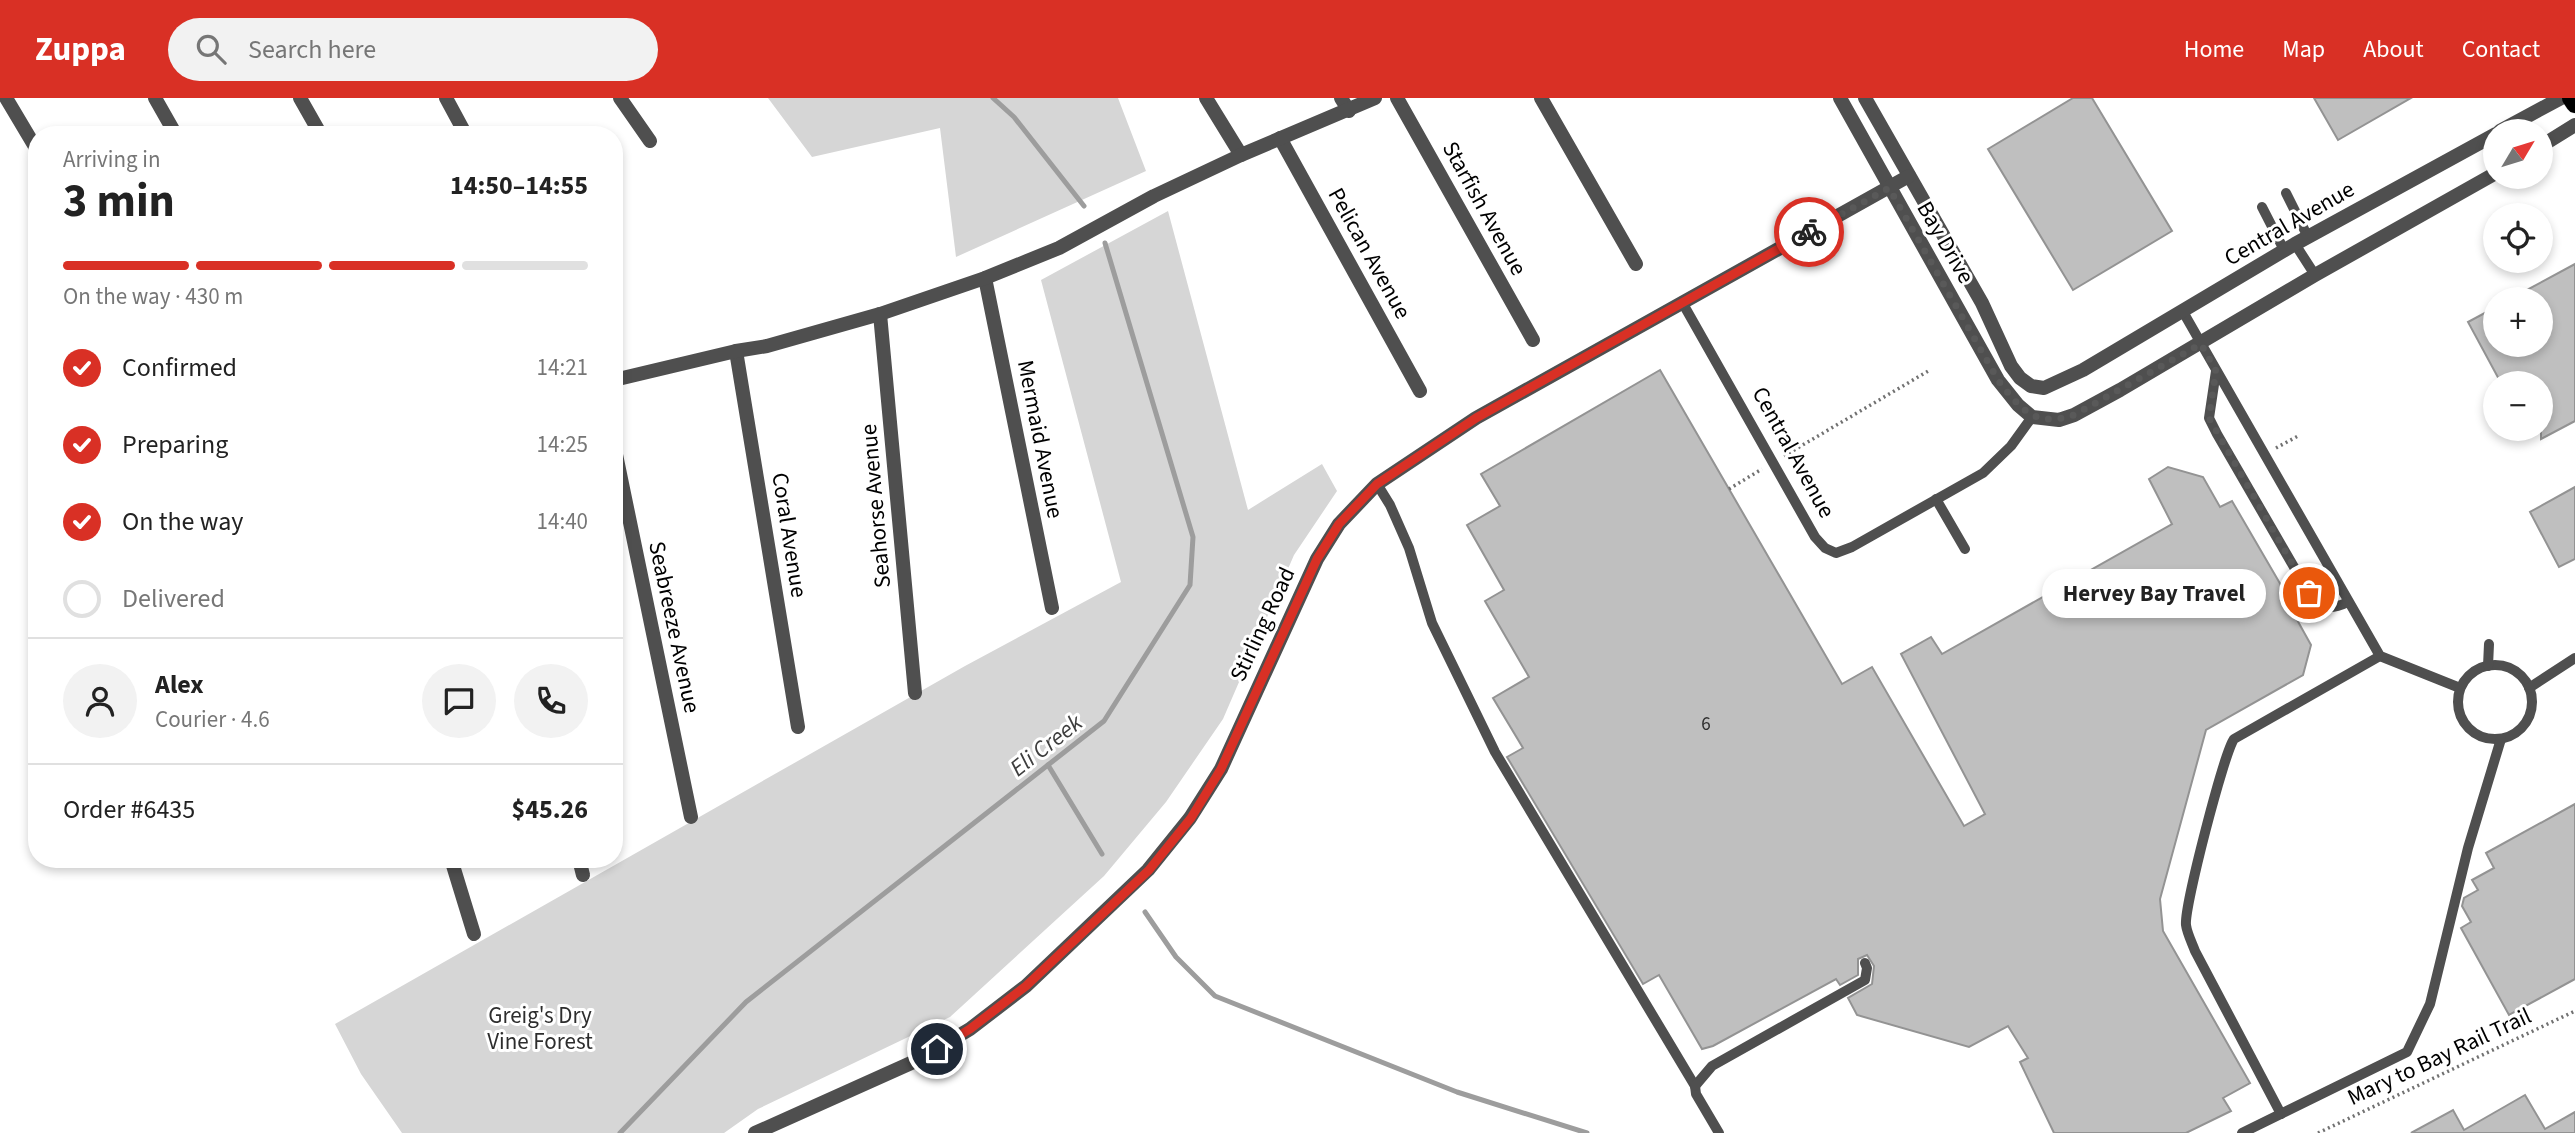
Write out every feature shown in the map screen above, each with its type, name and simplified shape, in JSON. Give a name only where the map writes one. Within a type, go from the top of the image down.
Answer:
[{"type":"main road","points":[[2571,98],[2575,104]]},
{"type":"street","points":[[6,98],[28,135]]},
{"type":"street","points":[[155,98],[171,126]]},
{"type":"street","points":[[300,98],[316,126]]},
{"type":"street","points":[[446,98],[461,126]]},
{"type":"street","points":[[620,98],[650,141]]},
{"type":"street","points":[[1206,98],[1241,155]]},
{"type":"street","points":[[623,378],[767,346],[880,314],[985,278],[1059,248],[1154,197],[1280,138],[1345,104],[1375,98]]},
{"type":"street","name":"Starfish Avenue","points":[[1397,98],[1533,340]]},
{"type":"street","points":[[1541,98],[1636,264]]},
{"type":"street","name":"Bay Drive","points":[[1840,98],[1998,380],[2018,405],[2032,417]]},
{"type":"street","name":"Bay Drive","points":[[1865,98],[1982,303],[2011,366],[2020,378],[2031,386]]},
{"type":"street","points":[[2522,119],[2561,98]]},
{"type":"street","points":[[2553,139],[2575,125]]},
{"type":"street","name":"Pelican Avenue","points":[[1280,138],[1420,391]]},
{"type":"street","name":"Central Avenue","points":[[2031,386],[2045,388],[2061,382],[2296,244],[2483,141]]},
{"type":"street","name":"Stirling Road","points":[[755,1133],[920,1059],[970,1029],[1026,986],[1149,870],[1191,818],[1221,769],[1317,559],[1339,524],[1377,484],[1476,418],[1909,176]]},
{"type":"street","points":[[2032,417],[2059,420],[2074,415],[2483,180]]},
{"type":"street","name":"Mermaid Avenue","points":[[985,278],[1052,608]]},
{"type":"street","name":"Seahorse Avenue","points":[[880,314],[915,692]]},
{"type":"street","name":"Coral Avenue","points":[[736,351],[798,727]]},
{"type":"street","name":"Seabreeze Avenue","points":[[623,488],[691,817]]},
{"type":"street","points":[[454,868],[474,934]]},
{"type":"street","points":[[581,868],[583,875]]},
{"type":"street","name":"Stirling Road","points":[[780,1133],[833,1098]]},
{"type":"lane","points":[[2286,193],[2296,244]]},
{"type":"lane","points":[[2262,207],[2296,244],[2315,275]]},
{"type":"lane","name":"Central Avenue","points":[[1682,302],[1815,537],[1825,548],[1836,554],[1983,473],[2000,459],[2032,417]]},
{"type":"lane","points":[[2182,310],[2380,656],[2460,688]]},
{"type":"lane","points":[[2216,371],[2209,418],[2217,434],[2309,593],[2321,607],[2333,609],[2348,602]]},
{"type":"lane","points":[[1377,484],[1390,505],[1409,548],[1432,623],[1495,752],[1695,1086],[1696,1094],[1718,1133]]},
{"type":"lane","points":[[1936,499],[1965,549]]},
{"type":"lane","points":[[2488,666],[2489,644]]},
{"type":"lane","points":[[2281,1114],[2195,951],[2186,925],[2194,879],[2220,776],[2234,739],[2380,656]]},
{"type":"lane","points":[[2529,688],[2575,658]]},
{"type":"lane","points":[[2501,665],[2522,677],[2532,700],[2525,723],[2509,736],[2501,738],[2489,739],[2479,735],[2463,720],[2459,710],[2460,688],[2477,670],[2488,666],[2501,665]]},
{"type":"lane","points":[[2242,1133],[2407,1052],[2430,1004],[2468,848],[2501,738]]},
{"type":"lane","points":[[1695,1086],[1712,1066],[1865,979],[1867,968],[1864,962]]},
{"type":"path","points":[[1729,489],[1930,370]]},
{"type":"path","points":[[2264,454],[2298,436]]},
{"type":"path","name":"Mary to Bay Rail Trail","points":[[2318,1133],[2575,1011]]},
{"type":"green space","points":[[768,98],[1118,98],[1146,171],[956,257],[940,128],[812,157]]},
{"type":"green space","name":"Greig's Dry Vine Forest","points":[[1168,211],[1248,510],[1322,464],[1337,491],[1294,555],[1223,719],[1166,802],[1104,876],[950,1017],[758,1109],[724,1133],[402,1133],[361,1074],[335,1024],[610,868],[623,868],[623,860],[965,666],[1121,582],[1041,280]]},
{"type":"building","points":[[2073,98],[2092,98],[2172,231],[2073,290],[1988,149]]},
{"type":"building","points":[[2314,98],[2411,98],[2338,140]]},
{"type":"building","points":[[2575,264],[2575,421],[2553,433],[2553,371],[2495,371],[2487,357],[2553,357],[2553,287],[2532,287]]},
{"type":"building","points":[[2483,314],[2483,350],[2468,322]]},
{"type":"building","points":[[1660,370],[1842,684],[1872,667],[1964,826],[1985,814],[1901,654],[1931,637],[1942,654],[2172,524],[2149,479],[2168,467],[2203,477],[2220,507],[2232,501],[2289,599],[2286,600],[2311,645],[2303,675],[2206,730],[2160,899],[2163,931],[2250,1083],[2223,1098],[2231,1111],[2186,1133],[2054,1133],[2020,1062],[2028,1058],[2008,1026],[1969,1047],[1857,1015],[1848,998],[1872,984],[1874,966],[1867,955],[1858,959],[1858,975],[1840,985],[1836,979],[1713,1046],[1702,1049],[1659,975],[1643,984],[1507,757],[1523,748],[1493,698],[1529,677],[1485,601],[1504,590],[1467,525],[1500,506],[1481,474]]},
{"type":"building","points":[[2575,487],[2575,559],[2559,567],[2530,512]]},
{"type":"building","points":[[2575,804],[2575,979],[2509,1015],[2461,928],[2471,922],[2462,906],[2464,898],[2478,890],[2472,880],[2494,868],[2486,853]]},
{"type":"building","points":[[2525,1095],[2545,1129],[2575,1112],[2575,1133],[2411,1133],[2453,1110],[2464,1130]]},
{"type":"waterway","name":"Eli Creek","points":[[993,98],[1014,117],[1084,206]]},
{"type":"waterway","name":"Eli Creek","points":[[620,1133],[746,1002],[1104,721],[1190,585],[1193,537],[1105,243]]},
{"type":"waterway","points":[[1048,765],[1102,854]]},
{"type":"waterway","points":[[1145,912],[1176,957],[1215,996],[1457,1092],[1587,1133]]},
{"type":"way so far","points":[[1809,232],[1889,188],[1998,380],[2018,405],[2032,417],[2059,420],[2074,415],[2201,344],[2216,371],[2209,418],[2309,593]]},
{"type":"place","name":"Hervey Bay Travel","points":[[2309,593]]},
{"type":"route","points":[[937,1049],[970,1029],[1026,986],[1149,870],[1191,818],[1221,769],[1317,559],[1339,524],[1377,484],[1476,418],[1809,232]]}]
